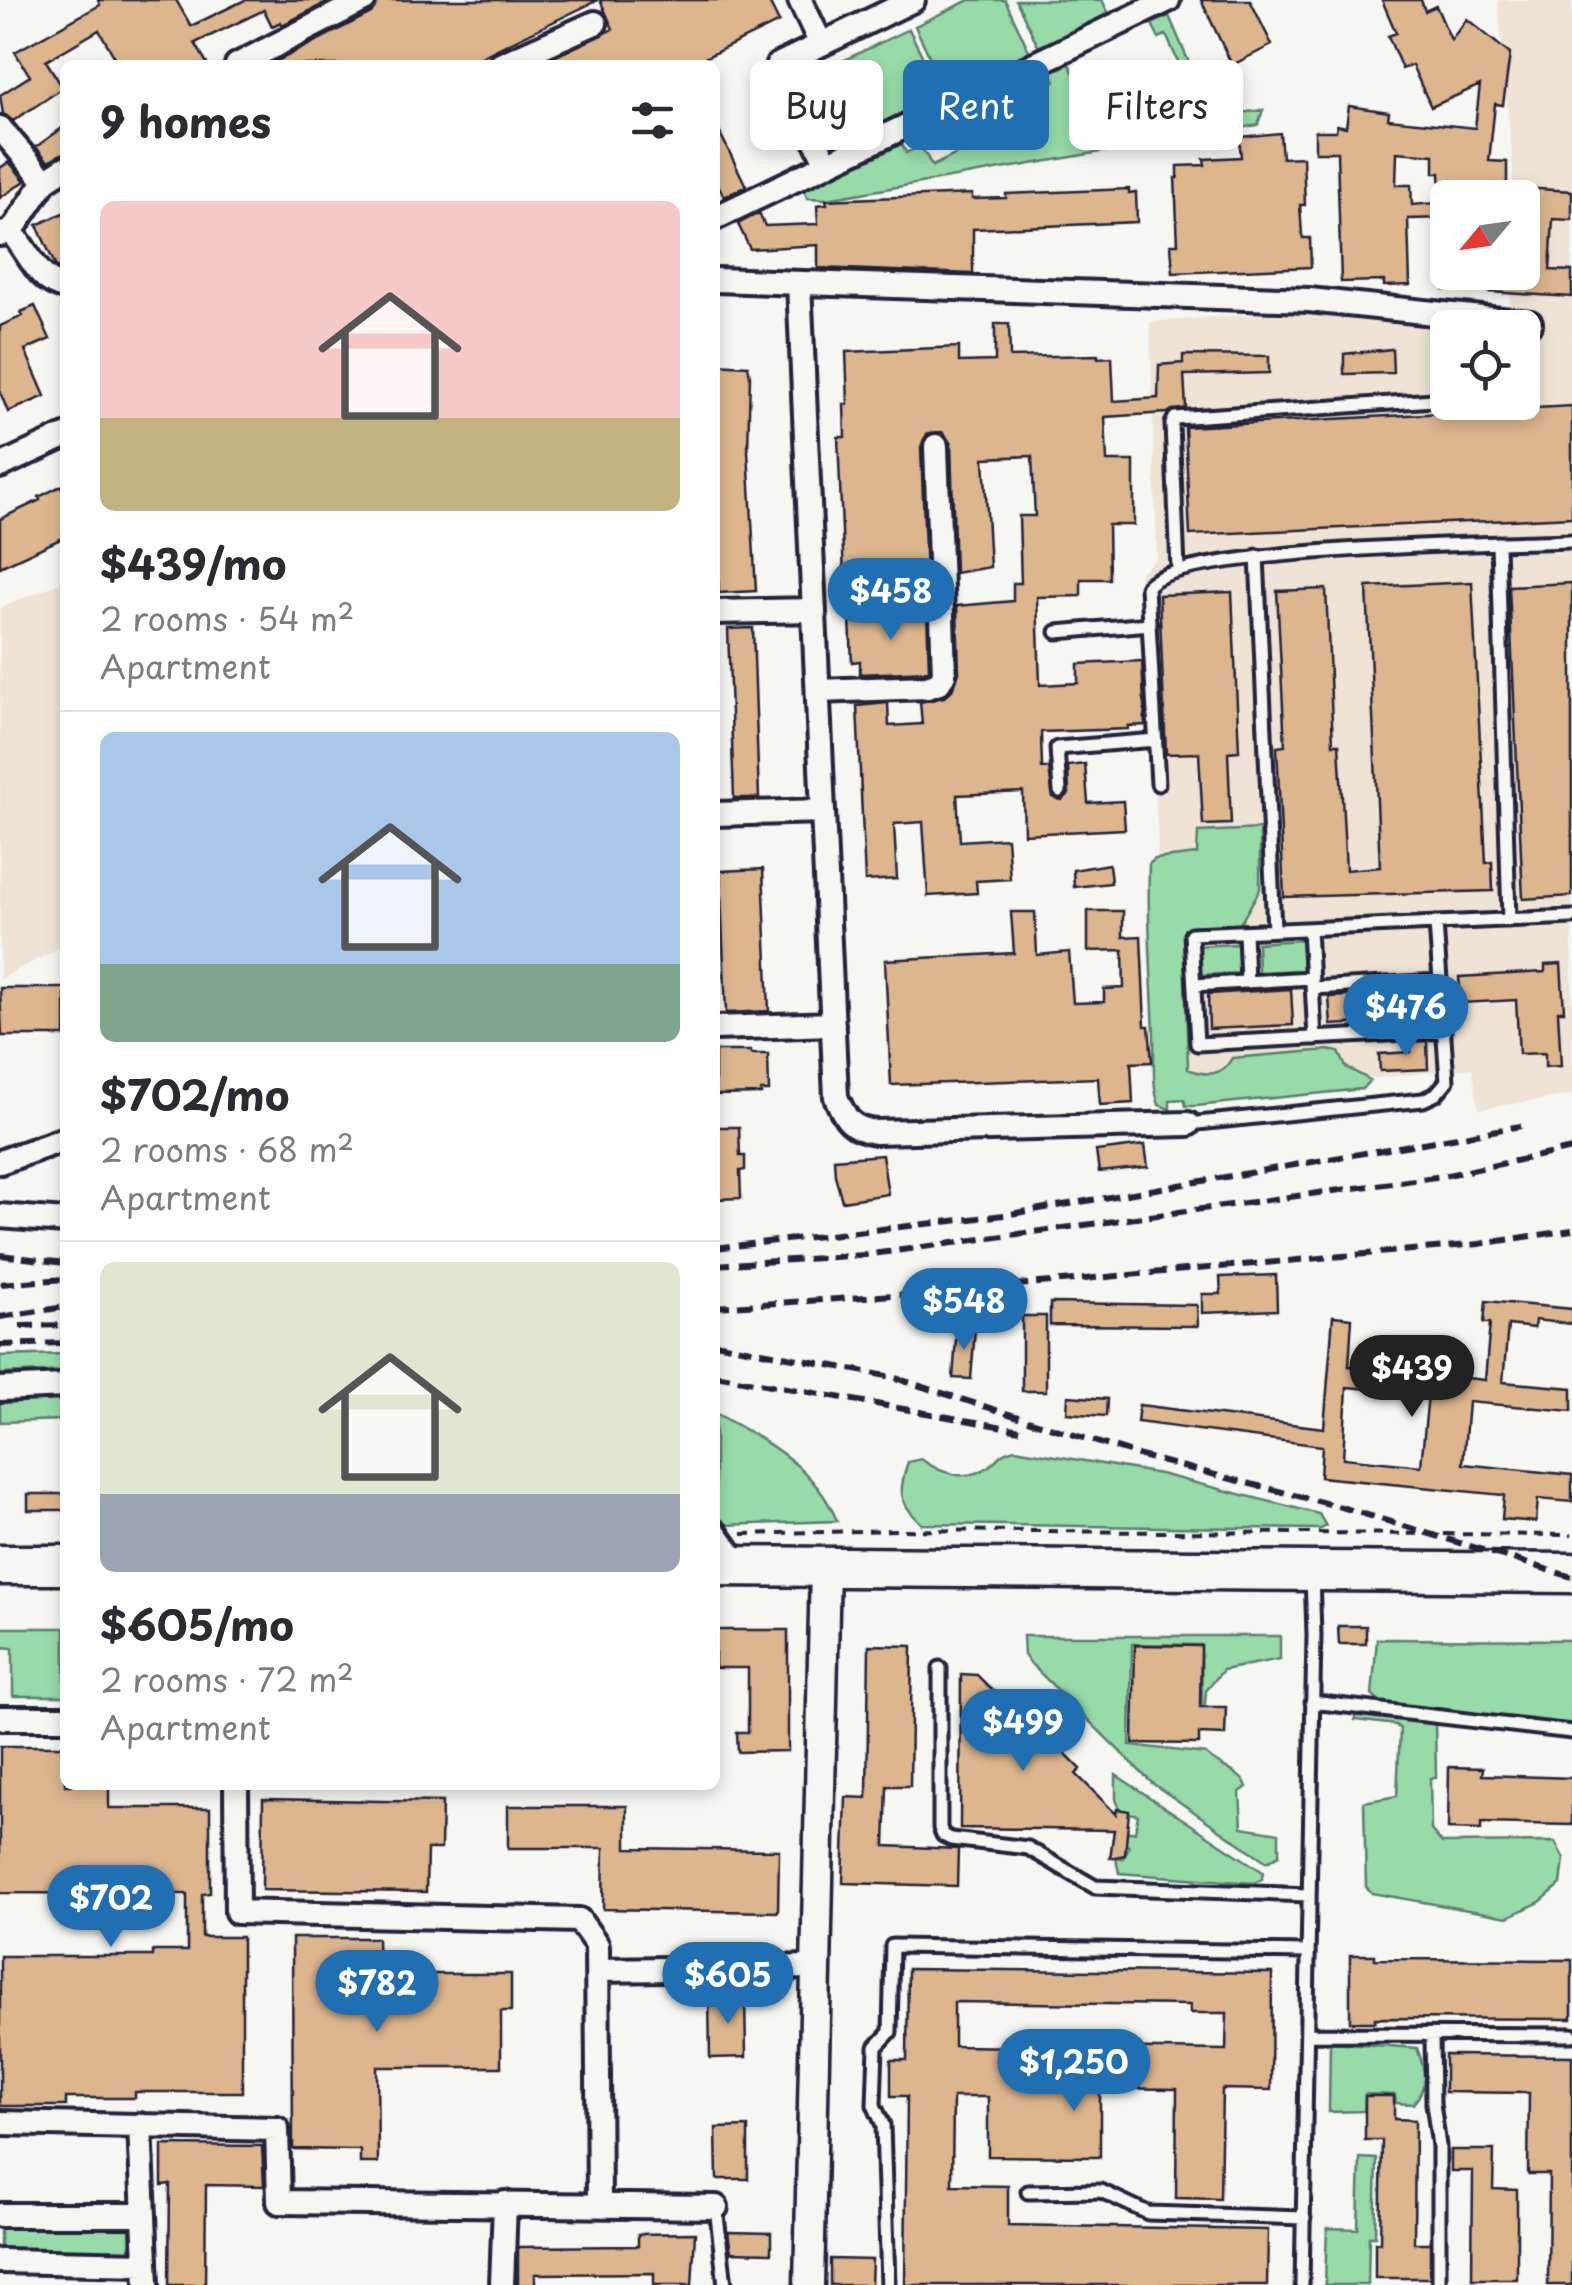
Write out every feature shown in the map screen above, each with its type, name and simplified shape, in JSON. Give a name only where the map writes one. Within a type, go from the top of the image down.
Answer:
[{"type":"main road","points":[[0,1565],[60,1565]]},
{"type":"main road","points":[[727,1566],[1572,1573]]},
{"type":"street","points":[[248,60],[364,0]]},
{"type":"street","points":[[800,0],[821,44]]},
{"type":"street","points":[[827,164],[778,65],[913,0]]},
{"type":"street","points":[[720,216],[1168,0]]},
{"type":"street","points":[[512,60],[595,24]]},
{"type":"street","points":[[0,128],[55,175],[6,233],[40,273],[60,288]]},
{"type":"street","points":[[720,280],[1308,300],[1430,312]]},
{"type":"street","points":[[799,284],[836,1097],[850,1124],[860,1130],[1188,1124]]},
{"type":"street","points":[[0,466],[60,438]]},
{"type":"street","points":[[818,691],[926,687],[944,674],[936,446]]},
{"type":"street","points":[[720,612],[814,610]]},
{"type":"street","points":[[720,814],[823,811]]},
{"type":"street","points":[[720,1028],[833,1024]]},
{"type":"street","points":[[0,1162],[60,1141]]},
{"type":"street","points":[[0,1216],[60,1220]]},
{"type":"street","points":[[0,1389],[60,1386]]},
{"type":"street","points":[[809,2285],[826,1566]]},
{"type":"street","points":[[0,1718],[60,1718]]},
{"type":"street","points":[[236,1790],[236,1912],[579,1920],[597,1945],[599,2204]]},
{"type":"street","points":[[598,1970],[816,1967]]},
{"type":"street","points":[[0,2123],[276,2129],[279,2202],[716,2207]]},
{"type":"street","points":[[0,2261],[147,2275],[140,2126]]},
{"type":"street","points":[[502,2285],[504,2202]]},
{"type":"street","points":[[0,2216],[144,2215]]},
{"type":"lane","points":[[1178,569],[1172,424],[1175,418],[1430,400]]},
{"type":"lane","points":[[1158,784],[1147,587],[1153,578],[1178,569],[1258,556],[1572,541]]},
{"type":"lane","points":[[1498,543],[1509,920]]},
{"type":"lane","points":[[1258,556],[1274,930]]},
{"type":"lane","points":[[1058,632],[1150,624]]},
{"type":"lane","points":[[1060,791],[1057,748],[1156,740]]},
{"type":"lane","points":[[1444,1031],[1197,1044],[1191,934],[1572,916]]},
{"type":"lane","points":[[1188,1124],[1424,1100],[1436,1094],[1447,1081],[1436,923]]},
{"type":"lane","points":[[1309,929],[1315,1038]]},
{"type":"lane","points":[[1245,932],[1247,982]]},
{"type":"lane","points":[[1194,985],[1440,981]]},
{"type":"lane","points":[[1302,2285],[1312,1571]]},
{"type":"lane","points":[[940,1668],[940,1828],[951,1840],[1028,1848],[1095,1887],[1309,1894]]},
{"type":"lane","points":[[1312,1702],[1572,1732]]},
{"type":"lane","points":[[888,2285],[883,2125],[874,2105],[876,2047],[890,2032],[892,1946],[1308,1952]]},
{"type":"lane","points":[[1307,2034],[1572,2036]]},
{"type":"lane","points":[[1432,2034],[1433,2103],[1439,2146],[1438,2285]]},
{"type":"lane","points":[[1028,2192],[1100,2191],[1148,2214],[1304,2218]]},
{"type":"lane","points":[[716,2207],[725,2285]]},
{"type":"path","points":[[720,1532],[1572,1535]]},
{"type":"shaded area","points":[[1498,0],[1572,0],[1572,1095],[1479,1109],[1472,1068],[1168,1099],[1157,825],[1139,574],[1157,558],[1150,322],[1299,311],[1430,321],[1430,420],[1540,420],[1540,310],[1509,310],[1510,290],[1540,290],[1540,180],[1513,180]]},
{"type":"shaded area","points":[[60,583],[60,948],[0,979],[0,608]]},
{"type":"green space","points":[[969,0],[1005,0],[1030,53],[1015,60],[931,60],[915,26]]},
{"type":"green space","points":[[1016,0],[1102,0],[1109,14],[1039,48]]},
{"type":"green space","points":[[1169,16],[1188,60],[1177,60],[1166,35],[1159,38],[1152,24]]},
{"type":"green space","points":[[909,29],[924,60],[903,60],[903,113],[883,123],[883,60],[844,60]]},
{"type":"green space","points":[[1069,64],[1069,150],[1112,150],[827,199],[807,198],[804,190],[902,144],[906,153],[923,150],[932,166],[965,150],[1049,150],[1049,84],[1055,81],[1051,72]]},
{"type":"green space","points":[[1263,110],[1258,125],[1243,128],[1243,113]]},
{"type":"green space","points":[[1260,829],[1260,889],[1240,924],[1190,928],[1184,934],[1188,1069],[1213,1073],[1223,1069],[1232,1058],[1328,1050],[1339,1052],[1346,1067],[1370,1080],[1362,1089],[1196,1106],[1186,1106],[1184,1099],[1170,1100],[1170,1109],[1159,1105],[1154,1079],[1149,864],[1155,859],[1197,854],[1198,832]]},
{"type":"green space","points":[[1301,940],[1303,970],[1258,972],[1257,943]]},
{"type":"green space","points":[[1237,944],[1239,973],[1199,975],[1197,946]]},
{"type":"green space","points":[[60,1354],[60,1371],[0,1374],[0,1356]]},
{"type":"green space","points":[[60,1393],[60,1420],[0,1422],[0,1396]]},
{"type":"green space","points":[[720,1416],[802,1470],[816,1485],[837,1521],[722,1525]]},
{"type":"green space","points":[[1015,1449],[1160,1474],[1319,1514],[1326,1526],[1321,1529],[922,1524],[904,1502],[902,1489],[908,1462],[921,1459],[945,1472],[971,1474]]},
{"type":"green space","points":[[0,1628],[60,1628],[60,1696],[13,1696],[13,1648],[0,1647]]},
{"type":"green space","points":[[1023,1636],[1280,1636],[1280,1659],[1223,1670],[1206,1691],[1205,1704],[1201,1645],[1132,1644],[1130,1745],[1206,1754],[1235,1773],[1247,1787],[1240,1792],[1242,1827],[1279,1833],[1279,1855],[1267,1862],[1152,1783],[1029,1662],[1024,1655]]},
{"type":"green space","points":[[1377,1639],[1572,1640],[1572,1725],[1381,1703],[1372,1695]]},
{"type":"green space","points":[[1355,1712],[1435,1721],[1436,1777],[1430,1778],[1431,1830],[1442,1843],[1555,1842],[1564,1859],[1561,1884],[1540,1902],[1508,1917],[1372,1893],[1366,1887],[1364,1802],[1397,1796],[1400,1729],[1396,1725],[1355,1720]]},
{"type":"green space","points":[[1116,1775],[1263,1872],[1262,1879],[1254,1883],[1119,1873],[1116,1859],[1123,1858],[1129,1847],[1122,1840],[1124,1832],[1135,1832],[1138,1815],[1120,1811]]},
{"type":"green space","points":[[1330,2042],[1417,2048],[1424,2077],[1422,2091],[1413,2104],[1396,2103],[1395,2095],[1365,2094],[1364,2111],[1329,2112]]},
{"type":"green space","points":[[1360,2158],[1377,2159],[1375,2236],[1369,2236],[1368,2285],[1325,2285],[1327,2228],[1358,2229]]},
{"type":"green space","points":[[0,2228],[130,2229],[130,2253],[0,2252]]},
{"type":"building","points":[[98,0],[176,0],[191,26],[245,0],[331,0],[282,25],[281,22],[272,26],[264,10],[195,43],[205,60],[116,60],[99,30],[46,61],[60,90],[13,121],[3,114],[0,95],[30,76],[15,52],[100,5]]},
{"type":"building","points":[[379,0],[598,0],[481,57],[482,60],[280,60],[371,13]]},
{"type":"building","points":[[600,0],[768,0],[779,22],[700,60],[548,60],[613,29]]},
{"type":"building","points":[[1201,0],[1250,0],[1272,45],[1242,60],[1230,60]]},
{"type":"building","points":[[1382,0],[1421,0],[1425,11],[1436,6],[1451,40],[1467,19],[1510,54],[1503,105],[1495,104],[1489,161],[1507,162],[1507,180],[1440,180],[1440,173],[1434,173],[1434,155],[1397,152],[1396,185],[1411,185],[1412,205],[1430,204],[1430,218],[1408,219],[1410,285],[1341,282],[1337,152],[1315,152],[1315,131],[1336,131],[1337,125],[1346,127],[1349,106],[1389,112],[1388,119],[1475,128],[1480,85],[1431,107],[1412,65],[1402,69],[1388,36],[1396,33]]},
{"type":"building","points":[[60,130],[60,155],[48,161],[36,147]]},
{"type":"building","points":[[720,133],[746,186],[724,197],[720,189]]},
{"type":"building","points":[[1280,133],[1282,158],[1303,157],[1302,235],[1310,238],[1311,267],[1173,273],[1171,244],[1178,244],[1178,166],[1205,165],[1204,159],[1241,157],[1243,137]]},
{"type":"building","points":[[9,162],[25,181],[0,198],[0,168]]},
{"type":"building","points":[[1129,189],[1129,193],[1136,192],[1137,222],[973,229],[973,274],[818,268],[818,245],[750,249],[738,224],[759,213],[765,226],[818,224],[817,205],[827,204],[826,200],[972,194],[972,199],[1006,198],[1006,194]]},
{"type":"building","points":[[1540,189],[1572,191],[1572,220],[1553,219],[1550,270],[1572,271],[1572,297],[1489,292],[1540,290]]},
{"type":"building","points":[[60,214],[60,269],[56,267],[37,225]]},
{"type":"building","points":[[35,306],[50,339],[25,350],[45,396],[8,412],[0,392],[0,326]]},
{"type":"building","points":[[995,324],[1009,324],[1010,357],[1112,357],[1114,401],[1158,398],[1159,365],[1183,363],[1183,355],[1269,356],[1269,373],[1184,375],[1186,408],[1105,417],[1107,461],[1134,461],[1134,525],[1108,525],[1109,579],[1081,579],[1081,596],[1037,597],[1040,685],[1078,683],[1078,664],[1142,661],[1145,725],[1041,732],[1042,768],[1049,768],[1053,797],[1062,800],[1069,794],[1068,766],[1085,764],[1088,803],[1123,801],[1125,829],[1024,834],[1023,792],[957,795],[960,841],[1007,838],[1010,879],[976,881],[977,893],[928,896],[923,822],[894,824],[897,879],[865,881],[857,706],[888,703],[889,726],[922,724],[920,702],[944,697],[952,690],[959,673],[957,606],[1013,601],[1013,583],[1021,583],[1019,516],[1035,516],[1032,456],[984,458],[990,567],[955,573],[951,444],[942,432],[927,434],[921,447],[926,576],[918,576],[918,571],[844,577],[838,437],[845,437],[846,352],[959,347],[959,362],[995,361]]},
{"type":"building","points":[[1392,349],[1393,373],[1344,374],[1344,354]]},
{"type":"building","points":[[720,364],[748,366],[750,376],[748,451],[756,591],[720,593]]},
{"type":"building","points":[[1572,406],[1572,517],[1190,535],[1185,427],[1430,414],[1430,420],[1540,420],[1540,408]]},
{"type":"building","points":[[60,486],[60,539],[0,567],[0,519],[40,500],[39,497]]},
{"type":"building","points":[[1472,582],[1486,863],[1492,862],[1493,891],[1284,897],[1277,747],[1285,746],[1277,591],[1326,589],[1333,744],[1339,744],[1346,870],[1380,867],[1367,587]]},
{"type":"building","points":[[1572,583],[1572,896],[1523,899],[1509,586]]},
{"type":"building","points":[[1232,592],[1239,751],[1228,752],[1231,824],[1203,825],[1199,753],[1166,754],[1159,595]]},
{"type":"building","points":[[915,609],[927,609],[929,671],[860,674],[860,661],[852,662],[850,618],[915,615]]},
{"type":"building","points":[[753,628],[759,798],[734,798],[728,629]]},
{"type":"building","points":[[1109,864],[1111,883],[1074,887],[1073,870]]},
{"type":"building","points":[[763,869],[769,1011],[726,1013],[720,871]]},
{"type":"building","points":[[1088,911],[1123,911],[1123,937],[1141,936],[1145,1026],[1149,1026],[1152,1062],[1131,1063],[1133,1103],[1100,1105],[1098,1078],[891,1085],[885,960],[1014,953],[1011,912],[1035,912],[1037,955],[1069,952],[1073,1003],[1104,1002],[1104,989],[1124,988],[1123,950],[1088,951]]},
{"type":"building","points":[[1561,964],[1561,1066],[1545,1067],[1545,1053],[1519,1054],[1516,1000],[1461,1003],[1459,977],[1545,972],[1545,965]]},
{"type":"building","points":[[0,988],[60,988],[60,1036],[2,1036]]},
{"type":"building","points":[[1291,989],[1293,1025],[1209,1029],[1208,994]]},
{"type":"building","points":[[1424,992],[1426,1023],[1410,1020],[1331,1025],[1329,997]]},
{"type":"building","points":[[1427,1041],[1428,1069],[1380,1071],[1379,1054],[1411,1052],[1411,1042]]},
{"type":"building","points":[[720,1051],[768,1054],[769,1091],[720,1095]]},
{"type":"building","points":[[720,1127],[739,1127],[740,1156],[745,1156],[745,1170],[740,1171],[741,1198],[720,1199]]},
{"type":"building","points":[[1145,1145],[1148,1167],[1099,1172],[1096,1151]]},
{"type":"building","points":[[882,1155],[888,1194],[842,1201],[834,1159]]},
{"type":"building","points":[[1276,1275],[1277,1310],[1202,1313],[1202,1294],[1221,1294],[1220,1277]]},
{"type":"building","points":[[1486,1301],[1572,1309],[1572,1324],[1535,1320],[1534,1328],[1508,1325],[1503,1382],[1572,1388],[1572,1411],[1468,1402],[1463,1464],[1572,1475],[1572,1502],[1538,1499],[1536,1522],[1502,1519],[1504,1495],[1320,1477],[1322,1446],[1137,1422],[1139,1405],[1324,1428],[1333,1316],[1352,1318],[1349,1366],[1430,1374],[1431,1357],[1449,1358],[1448,1376],[1485,1380],[1490,1323],[1484,1323]],"holes":[[[1347,1387],[1428,1394],[1421,1466],[1343,1458]]]},
{"type":"building","points":[[1050,1303],[1197,1305],[1198,1326],[1050,1325]]},
{"type":"building","points":[[1022,1316],[1046,1316],[1046,1391],[1022,1391]]},
{"type":"building","points":[[957,1326],[975,1328],[971,1379],[953,1378]]},
{"type":"building","points":[[1068,1396],[1107,1399],[1106,1416],[1067,1413]]},
{"type":"building","points":[[28,1494],[60,1494],[60,1510],[28,1510]]},
{"type":"building","points":[[1338,1626],[1366,1626],[1366,1644],[1339,1644]]},
{"type":"building","points":[[720,1630],[788,1630],[788,1751],[738,1752],[737,1732],[748,1732],[748,1668],[720,1668]]},
{"type":"building","points":[[869,1645],[912,1646],[910,1786],[887,1786],[885,1846],[958,1849],[957,1886],[843,1883],[846,1797],[867,1798]]},
{"type":"building","points":[[1135,1645],[1201,1646],[1200,1707],[1226,1707],[1225,1735],[1199,1734],[1199,1744],[1133,1743]]},
{"type":"building","points":[[961,1674],[977,1675],[1012,1710],[1017,1705],[1081,1769],[1076,1774],[1116,1814],[1117,1809],[1129,1811],[1125,1855],[1110,1858],[1114,1830],[960,1828]]},
{"type":"building","points":[[0,1746],[60,1746],[60,1790],[109,1790],[109,1808],[210,1808],[210,1893],[202,1894],[202,1937],[242,1937],[242,2092],[135,2092],[135,2098],[66,2098],[66,2106],[0,2106],[0,1956],[153,1956],[153,1951],[187,1951],[187,1894],[0,1893]]},
{"type":"building","points":[[1449,1767],[1483,1768],[1482,1775],[1572,1778],[1572,1825],[1481,1823],[1481,1830],[1448,1829]]},
{"type":"building","points":[[263,1799],[442,1802],[441,1849],[427,1849],[426,1892],[262,1890]]},
{"type":"building","points":[[508,1806],[627,1806],[627,1848],[779,1850],[778,1912],[603,1909],[604,1848],[508,1848]]},
{"type":"building","points":[[292,1938],[377,1938],[378,1974],[511,1974],[511,2011],[501,2011],[501,2067],[377,2067],[378,2163],[360,2163],[360,2150],[293,2149]]},
{"type":"building","points":[[1350,1955],[1375,1955],[1375,1959],[1572,1960],[1572,2019],[1375,2018],[1375,2022],[1350,2022]]},
{"type":"building","points":[[908,1969],[1272,1973],[1271,2090],[1222,2089],[1220,2199],[1176,2198],[1177,2089],[1100,2088],[1100,2157],[988,2156],[988,2097],[953,2097],[952,2185],[1008,2186],[1008,2225],[1268,2230],[1267,2285],[905,2285],[907,2096],[891,2096],[891,2060],[907,2060]],"holes":[[[954,2002],[1190,2005],[1190,2013],[1227,2013],[1226,2050],[954,2046]]]},
{"type":"building","points":[[745,1996],[746,2057],[710,2058],[709,1997]]},
{"type":"building","points":[[1445,2055],[1572,2056],[1572,2285],[1548,2285],[1549,2174],[1528,2174],[1529,2093],[1445,2092]]},
{"type":"building","points":[[1365,2096],[1394,2096],[1394,2119],[1415,2120],[1414,2243],[1430,2243],[1430,2278],[1375,2278],[1375,2242],[1380,2243],[1382,2140],[1365,2140]]},
{"type":"building","points":[[748,2127],[748,2179],[717,2179],[716,2128]]},
{"type":"building","points":[[162,2145],[262,2146],[264,2186],[206,2185],[205,2285],[169,2285],[170,2184],[162,2185]]},
{"type":"building","points":[[1451,2150],[1494,2150],[1493,2189],[1517,2190],[1517,2279],[1472,2279],[1473,2171],[1451,2171]]},
{"type":"building","points":[[728,2232],[771,2233],[771,2253],[731,2252]]},
{"type":"building","points":[[695,2233],[692,2285],[654,2285],[654,2273],[535,2274],[535,2285],[518,2285],[518,2247],[638,2246],[638,2234]]},
{"type":"building","points":[[830,2259],[872,2260],[871,2285],[830,2285]]},
{"type":"railway","points":[[720,1247],[1005,1215],[1521,1126]]},
{"type":"railway","points":[[720,1265],[865,1255],[1443,1176],[1572,1149]]},
{"type":"railway","points":[[720,1307],[926,1293],[1479,1244],[1572,1230]]},
{"type":"railway","points":[[0,1255],[60,1262]]},
{"type":"railway","points":[[0,1284],[60,1279]]},
{"type":"railway","points":[[0,1317],[60,1308]]},
{"type":"railway","points":[[20,1326],[60,1325]]},
{"type":"railway","points":[[0,1345],[60,1343]]},
{"type":"railway","points":[[720,1344],[892,1377],[1141,1456],[1341,1507],[1572,1577]]},
{"type":"railway","points":[[720,1376],[1020,1430]]}]
